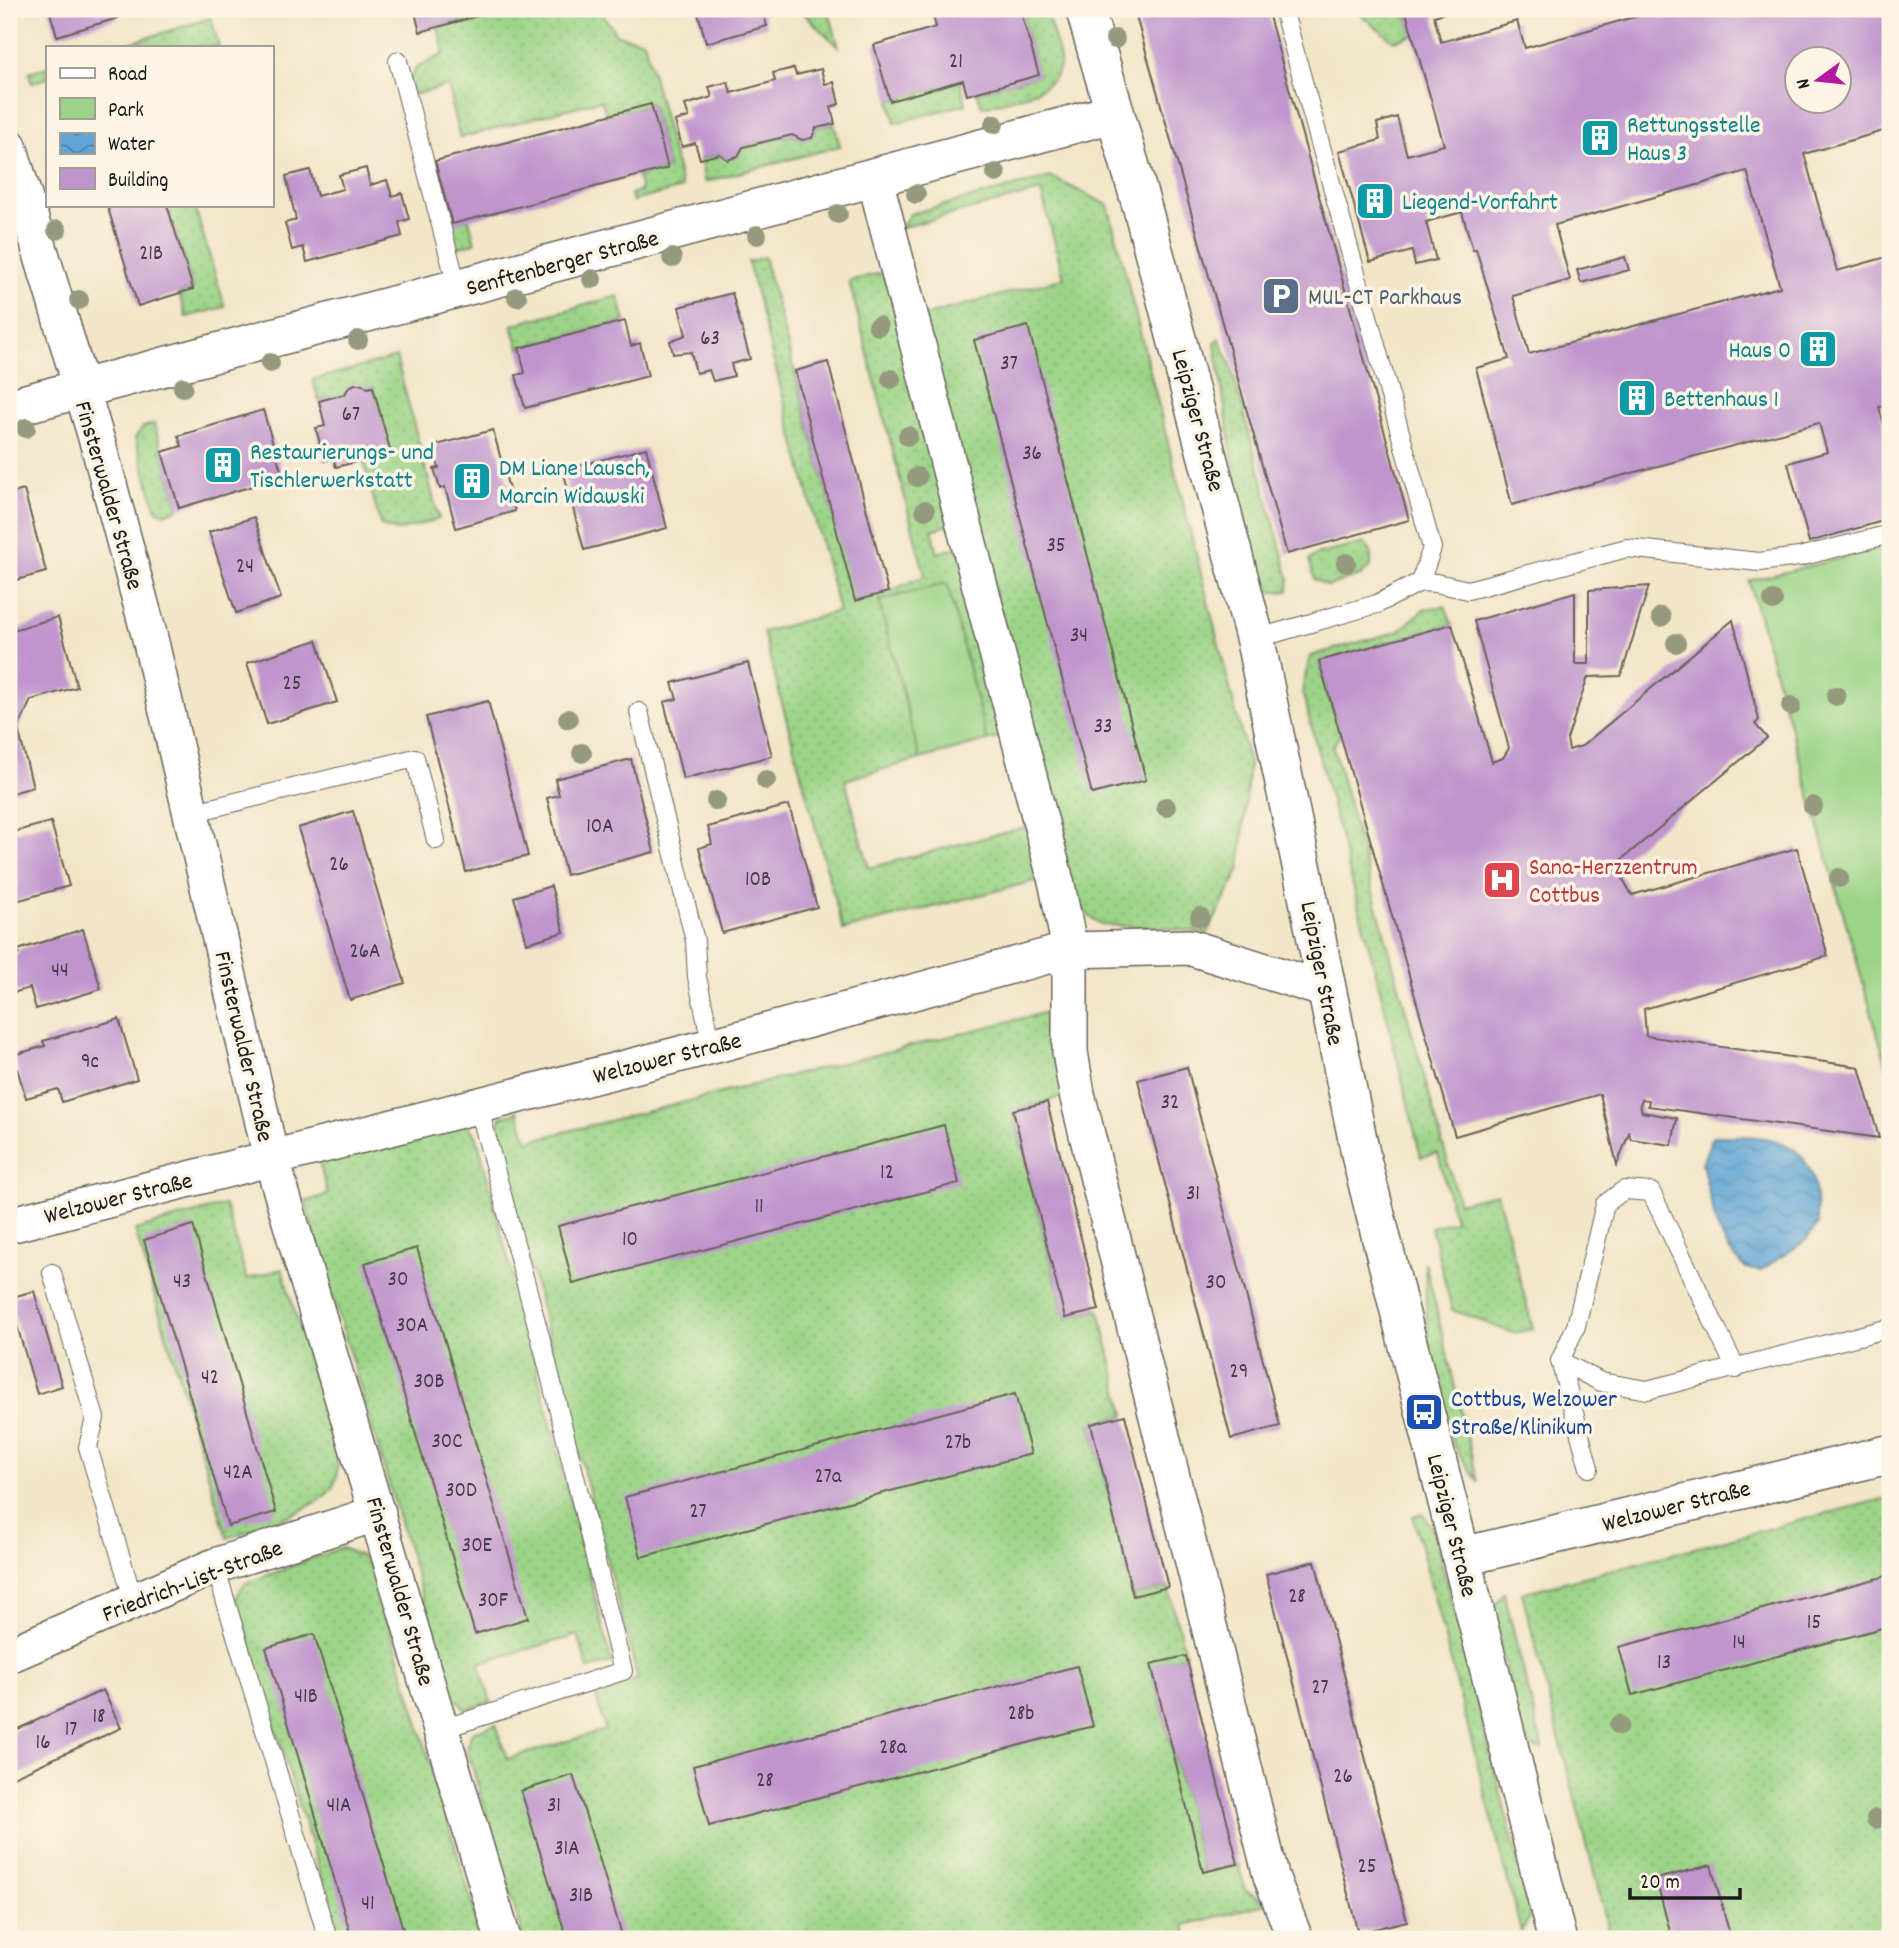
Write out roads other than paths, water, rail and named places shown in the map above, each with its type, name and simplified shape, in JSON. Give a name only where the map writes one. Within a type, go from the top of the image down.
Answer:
[{"type":"street","name":"Leipziger Straße","points":[[1085,9],[1190,387],[1255,639],[1362,1161],[1557,1939]]},
{"type":"street","name":"Senftenberger Straße","points":[[9,408],[1115,113]]},
{"type":"street","name":"Finsterwalder Straße","points":[[9,146],[100,451],[138,595],[271,1157],[503,1939]]},
{"type":"street","points":[[874,179],[1057,885],[1070,950],[1070,1052],[1077,1094],[1271,1876],[1295,1939]]},
{"type":"street","name":"Welzower Straße","points":[[9,1225],[712,1046],[1070,950],[1189,947],[1326,990]]},
{"type":"street","name":"Welzower Straße","points":[[1461,1557],[1890,1454]]},
{"type":"street","name":"Friedrich-List-Straße","points":[[9,1655],[215,1566],[378,1513]]},
{"type":"lane","points":[[1283,9],[1432,548],[1420,582]]},
{"type":"lane","points":[[398,61],[458,290]]},
{"type":"lane","points":[[1255,639],[1377,604],[1420,582],[1468,590],[1627,548],[1759,562],[1799,557],[1890,534]]},
{"type":"lane","points":[[639,712],[695,941],[697,977],[712,1046]]},
{"type":"lane","points":[[191,813],[415,758],[436,840]]},
{"type":"lane","points":[[442,1729],[623,1671],[545,1354],[478,1105]]},
{"type":"lane","points":[[1589,1468],[1560,1361],[1576,1326],[1605,1204],[1624,1190],[1651,1192],[1736,1369]]},
{"type":"lane","points":[[52,1273],[95,1418],[88,1447],[134,1602]]},
{"type":"lane","points":[[1560,1361],[1601,1382],[1647,1390],[1890,1328]]},
{"type":"lane","points":[[215,1566],[328,1939]]},
{"type":"water","points":[[1713,1136],[1759,1137],[1787,1145],[1807,1164],[1813,1180],[1818,1224],[1805,1241],[1760,1271],[1745,1268],[1728,1249],[1716,1224],[1702,1163]]},
{"type":"place","name":"Rettungsstelle Haus 3","points":[[1600,138]]},
{"type":"place","name":"Liegend-Vorfahrt","points":[[1375,201]]},
{"type":"place","name":"MUL-CT Parkhaus","points":[[1281,296]]},
{"type":"place","name":"Haus 0","points":[[1818,349]]},
{"type":"place","name":"Bettenhaus 1","points":[[1637,398]]},
{"type":"place","name":"Restaurierungs- und Tischlerwerkstatt","points":[[223,465]]},
{"type":"place","name":"DM Liane Lausch, Marcin Widawski","points":[[472,481]]},
{"type":"place","name":"Sana-Herzzentrum Cottbus","points":[[1502,880]]},
{"type":"place","name":"Cottbus, Welzower Straße/Klinikum","points":[[1424,1412]]}]
